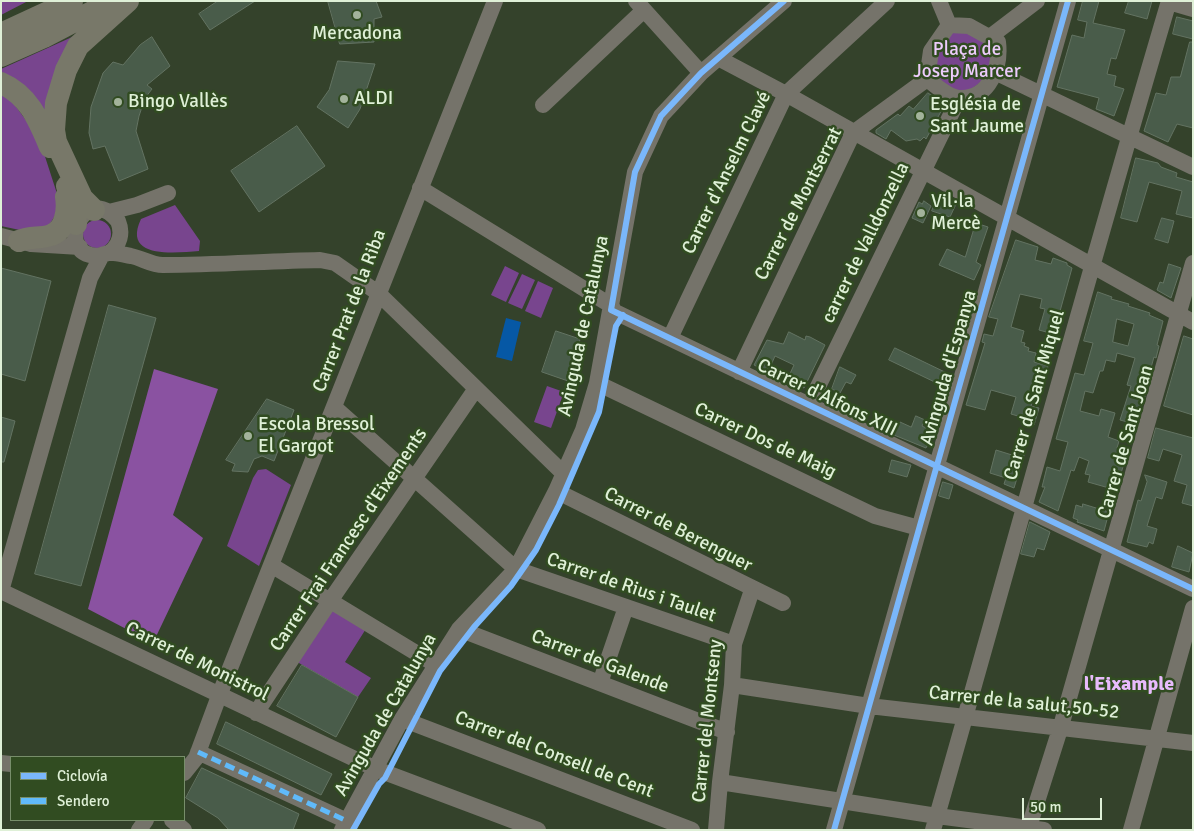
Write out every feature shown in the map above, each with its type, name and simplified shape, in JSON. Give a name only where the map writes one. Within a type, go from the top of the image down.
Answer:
[{"type":"highway","points":[[4,33],[53,1]]},
{"type":"highway","points":[[4,33],[72,1]]},
{"type":"highway","points":[[1,56],[44,37],[113,1]]},
{"type":"highway","points":[[101,211],[82,198],[56,142],[54,130],[56,103],[66,70],[78,46],[128,1]]},
{"type":"highway","points":[[1,83],[12,88],[26,100],[39,122],[74,202],[76,227]]},
{"type":"highway","points":[[10,238],[50,236],[64,222],[67,204],[63,176]]},
{"type":"street","name":"Carrer Prat de la Riba","points":[[185,772],[196,758],[378,293],[496,1]]},
{"type":"street","name":"Avinguda de Catalunya","points":[[345,825],[402,718],[459,629],[516,569],[556,491],[562,473],[583,430],[597,384],[635,172],[661,116],[701,73],[784,1]]},
{"type":"street","name":"Carrer d'Anselm Clavé","points":[[670,338],[786,94],[887,1]]},
{"type":"street","points":[[940,1],[949,25]]},
{"type":"street","points":[[991,36],[1037,1]]},
{"type":"street","name":"Avinguda d'Espanya","points":[[834,830],[1068,1]]},
{"type":"street","points":[[1169,2],[1193,9]]},
{"type":"street","name":"Carrer de Sant Miquel","points":[[935,823],[1128,136],[1169,2]]},
{"type":"street","points":[[543,105],[642,5],[701,73]]},
{"type":"street","points":[[949,25],[969,26],[991,36],[998,42],[1000,57],[994,72],[985,89],[976,95],[959,98],[940,89],[927,79],[931,51],[949,25]]},
{"type":"street","points":[[718,58],[786,94],[1007,220],[1193,322]]},
{"type":"street","points":[[994,72],[1193,166]]},
{"type":"street","name":"Carrer de Montserrat","points":[[739,372],[853,133],[927,79]]},
{"type":"street","name":"carrer de Valldonzella","points":[[809,405],[959,98]]},
{"type":"street","name":"Carrer d'Alfons XIII","points":[[420,188],[611,308],[739,372],[1193,589]]},
{"type":"street","points":[[137,205],[120,232],[115,248],[95,252],[76,239],[76,227],[81,216],[137,205],[168,193]]},
{"type":"street","points":[[101,211],[118,221],[120,232],[134,256]]},
{"type":"street","points":[[56,244],[76,227]]},
{"type":"street","points":[[10,238],[31,244],[56,244],[95,252],[134,256],[161,265],[320,260],[335,263],[378,293],[475,390],[562,473]]},
{"type":"street","points":[[1,591],[90,278],[95,252]]},
{"type":"street","name":"Carrer de Sant Joan","points":[[1034,829],[1110,548],[1193,263]]},
{"type":"street","name":"Carrer Dos de Maig","points":[[597,384],[876,516],[919,528]]},
{"type":"street","name":"Carrer Frai Francesc d'Eixements","points":[[256,713],[330,601],[475,390]]},
{"type":"street","points":[[334,407],[516,569]]},
{"type":"street","name":"Carrer de Berenguer","points":[[556,491],[752,590],[783,603]]},
{"type":"street","points":[[271,564],[436,665]]},
{"type":"street","name":"Carrer de Rius i Taulet","points":[[516,569],[734,644]]},
{"type":"street","name":"Carrer del Montseny","points":[[716,830],[732,685],[734,644],[752,590]]},
{"type":"street","name":"Carrer de Monistrol","points":[[1,591],[376,769],[538,830]]},
{"type":"street","points":[[600,683],[626,607]]},
{"type":"street","points":[[1131,830],[1193,608]]},
{"type":"street","name":"Carrer de Galende","points":[[459,629],[727,732]]},
{"type":"street","name":"Carrer de la salut,50-52","points":[[732,685],[869,706],[966,718],[1061,726],[1193,743]]},
{"type":"street","name":"Carrer del Consell de Cent","points":[[402,718],[692,830]]},
{"type":"street","points":[[198,752],[345,825]]},
{"type":"street","points":[[720,782],[843,800],[935,823],[1034,829]]},
{"type":"street","points":[[173,821],[184,830]]},
{"type":"green space","points":[[1,1],[28,1],[1,15]]},
{"type":"green space","name":"Plaça de Josep Marcer","points":[[949,25],[991,36],[995,72],[959,98],[927,79]]},
{"type":"green space","points":[[81,33],[48,125],[1,77],[1,69]]},
{"type":"green space","points":[[1,91],[6,93],[39,138],[61,206],[43,235],[1,226]]},
{"type":"green space","points":[[175,205],[200,241],[199,251],[165,252],[153,251],[144,247],[139,241],[137,232],[141,219]]},
{"type":"green space","points":[[97,220],[107,224],[111,234],[107,244],[97,248],[87,244],[83,234],[87,224]]},
{"type":"green space","points":[[505,266],[519,273],[506,302],[491,295]]},
{"type":"green space","points":[[522,274],[535,280],[522,309],[508,303]]},
{"type":"green space","points":[[538,281],[553,288],[541,318],[525,311]]},
{"type":"green space","points":[[547,386],[564,392],[551,428],[534,422]]},
{"type":"green space","points":[[266,469],[291,485],[259,566],[227,546],[253,478],[258,470]]},
{"type":"green space","points":[[330,601],[369,624],[345,662],[371,678],[358,697],[292,659]]},
{"type":"shaded area","points":[[154,369],[218,389],[173,515],[203,538],[153,643],[88,609]]},
{"type":"water","points":[[506,318],[521,322],[512,361],[496,357]]},
{"type":"building","points":[[218,1],[255,1],[210,30],[199,14]]},
{"type":"building","points":[[328,1],[376,1],[382,17],[374,19],[374,42],[340,44]]},
{"type":"building","points":[[1083,1],[1099,1],[1093,23],[1125,30],[1116,59],[1111,58],[1107,74],[1116,76],[1114,86],[1124,89],[1114,116],[1096,109],[1099,98],[1057,87],[1072,35],[1084,38],[1087,22],[1078,20]]},
{"type":"building","points":[[1129,1],[1152,1],[1147,19],[1125,13]]},
{"type":"building","points":[[1177,17],[1193,21],[1193,39],[1173,34]]},
{"type":"building","points":[[152,37],[170,66],[147,85],[152,89],[145,98],[139,116],[136,131],[148,169],[119,181],[105,146],[93,149],[89,133],[91,107],[103,73],[113,62],[123,65],[140,45]]},
{"type":"building","points":[[1190,42],[1193,42],[1193,128],[1177,124],[1168,142],[1144,131],[1156,93],[1166,95],[1171,77],[1180,77]]},
{"type":"building","name":"ALDI","points":[[338,61],[375,64],[360,109],[348,128],[317,107],[329,90]]},
{"type":"building","name":"Església de Sant Jaume","points":[[928,93],[945,104],[926,139],[924,137],[920,141],[917,139],[906,141],[891,130],[886,139],[876,133],[876,130],[898,114],[900,116],[909,106],[913,109]]},
{"type":"building","points":[[297,126],[325,166],[259,212],[231,171]]},
{"type":"building","points":[[1136,158],[1158,163],[1161,167],[1177,173],[1176,177],[1193,182],[1193,218],[1176,214],[1182,191],[1149,182],[1137,222],[1121,218]]},
{"type":"building","points":[[939,195],[956,204],[950,217],[932,211]]},
{"type":"building","name":"Vil·la Mercè","points":[[924,201],[931,206],[923,223],[912,218],[919,202],[922,204]]},
{"type":"building","points":[[1162,218],[1174,221],[1168,243],[1155,239]]},
{"type":"building","points":[[976,223],[988,227],[976,262],[981,265],[974,280],[939,265],[947,249],[965,257]]},
{"type":"building","points":[[1016,240],[1038,247],[1035,260],[1051,264],[1053,258],[1067,263],[1072,268],[1057,322],[1061,323],[1057,335],[1039,330],[1045,309],[1040,308],[1042,299],[1020,294],[1011,327],[1024,331],[1021,342],[1025,343],[1024,346],[1029,348],[1028,351],[1036,353],[1034,362],[1048,366],[1046,376],[1040,374],[1031,406],[1039,408],[1034,425],[1026,423],[1028,419],[1011,414],[1016,397],[991,390],[985,410],[966,405],[985,343],[982,342],[984,334],[993,336],[998,319],[989,317]]},
{"type":"building","points":[[1169,264],[1181,268],[1171,298],[1157,290],[1160,282],[1163,283]]},
{"type":"building","points":[[1,268],[51,281],[25,381],[1,374]]},
{"type":"building","points":[[1098,292],[1112,297],[1111,299],[1129,304],[1128,306],[1150,313],[1149,315],[1163,321],[1156,358],[1154,357],[1143,396],[1145,396],[1135,424],[1120,420],[1131,386],[1127,385],[1135,358],[1117,353],[1115,362],[1106,360],[1103,371],[1100,371],[1093,393],[1085,391],[1080,411],[1099,416],[1101,409],[1115,413],[1108,437],[1119,441],[1117,448],[1128,450],[1116,490],[1088,482],[1090,475],[1085,474],[1089,461],[1079,457],[1074,471],[1071,470],[1058,511],[1039,502],[1045,487],[1042,487],[1047,467],[1060,471],[1068,442],[1056,439],[1075,373],[1084,375],[1093,343],[1084,341]],"holes":[[[1117,319],[1134,324],[1128,346],[1113,342]]]},
{"type":"building","points":[[109,305],[156,318],[81,586],[35,574]]},
{"type":"building","points":[[556,331],[580,339],[571,382],[542,372]]},
{"type":"building","points":[[789,332],[805,340],[806,336],[810,337],[825,345],[804,388],[787,380],[794,365],[775,356],[768,372],[754,365],[767,340],[783,344]]},
{"type":"building","points":[[1184,336],[1193,339],[1193,415],[1164,406]]},
{"type":"building","points":[[895,348],[951,375],[945,387],[889,360]]},
{"type":"building","points":[[840,367],[856,375],[851,384],[846,382],[840,393],[832,389]]},
{"type":"building","points":[[267,399],[294,410],[274,461],[262,456],[254,459],[248,472],[232,471],[235,464],[226,460]]},
{"type":"building","points":[[916,416],[925,420],[922,426],[934,432],[926,448],[894,435],[900,422],[911,427]]},
{"type":"building","points":[[1,417],[15,421],[4,462],[1,462]]},
{"type":"building","points":[[1156,428],[1193,438],[1193,506],[1182,503],[1187,485],[1174,481],[1182,455],[1163,449],[1159,461],[1148,458]]},
{"type":"building","points":[[1014,448],[1025,452],[1014,488],[1004,484],[1006,478],[990,473],[996,450],[1012,455]]},
{"type":"building","points":[[892,460],[911,465],[907,477],[889,472]]},
{"type":"building","points":[[1145,475],[1167,482],[1162,499],[1156,497],[1147,526],[1157,529],[1153,544],[1149,542],[1147,547],[1127,542],[1138,500],[1141,501],[1147,482]]},
{"type":"building","points":[[943,482],[953,485],[949,499],[939,496]]},
{"type":"building","points":[[1083,504],[1109,512],[1104,531],[1077,522],[1078,520],[1073,518],[1076,505],[1082,507]]},
{"type":"building","points":[[1030,522],[1050,532],[1044,550],[1037,548],[1034,557],[1021,554]]},
{"type":"building","points":[[1178,546],[1193,553],[1189,572],[1172,567]]},
{"type":"building","points":[[302,665],[358,697],[336,737],[277,706]]},
{"type":"building","points":[[226,722],[332,774],[321,795],[217,744]]},
{"type":"building","points":[[202,768],[299,814],[293,830],[229,830],[218,818],[186,798]]},
{"type":"marked path","points":[[198,752],[347,821]]},
{"type":"cycle path","points":[[784,1],[701,73],[661,116],[635,172],[611,310],[1193,589]]},
{"type":"cycle path","points":[[834,830],[1068,1]]},
{"type":"cycle path","points":[[353,830],[379,784],[385,778],[440,671],[474,627],[511,586],[536,550],[559,505],[599,412],[616,326],[623,315]]},
{"type":"place","name":"Mercadona","points":[[357,15]]},
{"type":"place","name":"ALDI","points":[[344,99]]},
{"type":"place","name":"Bingo Vallès","points":[[118,102]]},
{"type":"place","name":"Església de Sant Jaume","points":[[920,116]]},
{"type":"place","name":"Vil·la Mercè","points":[[921,213]]},
{"type":"place","name":"Escola Bressol El Gargot","points":[[248,436]]},
{"type":"district","name":"l'Eixample","points":[[1129,685]]}]
